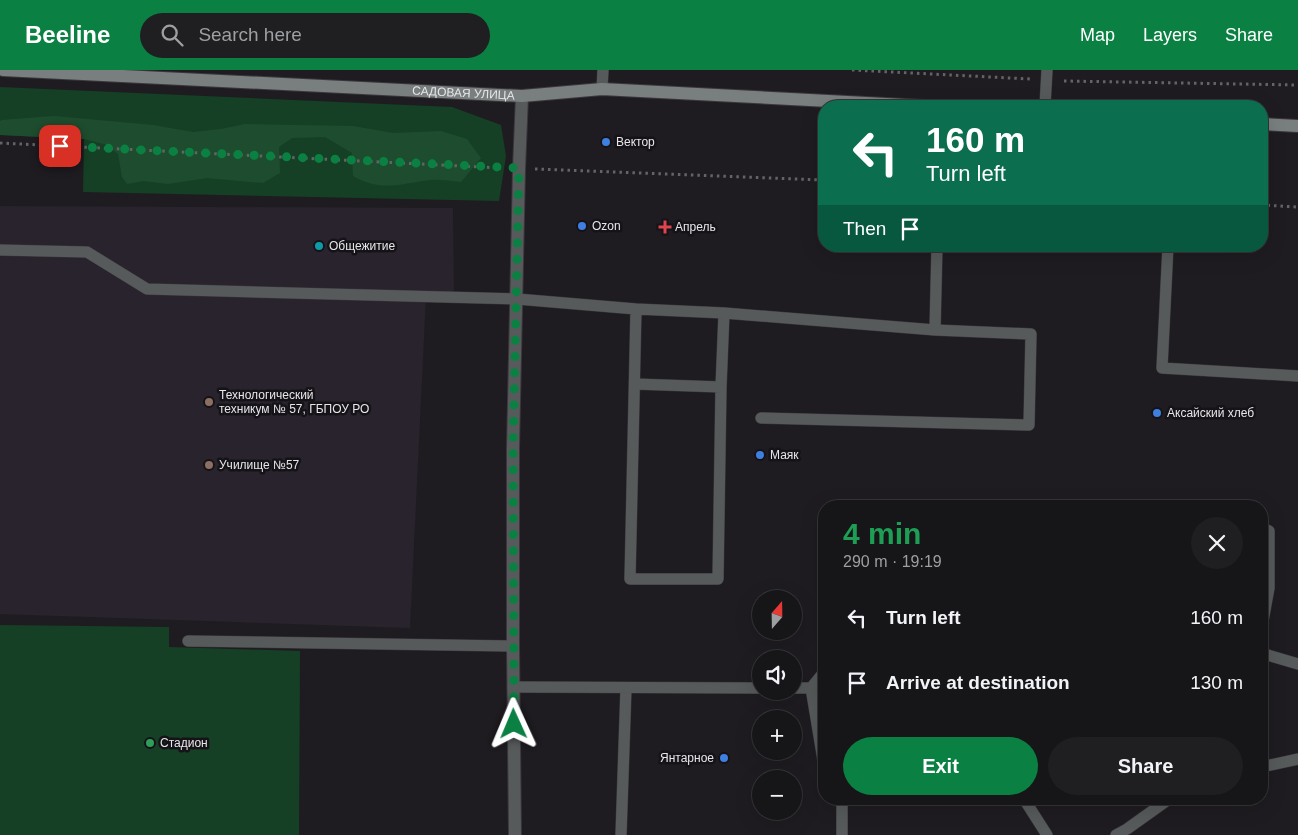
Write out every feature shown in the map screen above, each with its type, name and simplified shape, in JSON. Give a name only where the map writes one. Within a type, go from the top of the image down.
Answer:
[{"type":"street","name":"САДОВАЯ УЛИЦА","points":[[3,70],[211,75],[522,96],[602,89],[818,100]]},
{"type":"street","points":[[515,835],[513,448],[522,96]]},
{"type":"street","points":[[1268,124],[1298,126]]},
{"type":"lane","points":[[602,89],[603,70]]},
{"type":"lane","points":[[1045,100],[1046,75]]},
{"type":"lane","points":[[0,250],[87,252],[147,289],[517,299],[935,330],[1031,334],[1029,425],[761,418]]},
{"type":"lane","points":[[935,330],[937,252]]},
{"type":"lane","points":[[1168,252],[1162,368],[1298,376]]},
{"type":"lane","points":[[636,309],[630,579],[718,580],[724,313]]},
{"type":"lane","points":[[635,384],[721,387]]},
{"type":"lane","points":[[1268,530],[1268,594]]},
{"type":"lane","points":[[188,641],[513,646]]},
{"type":"lane","points":[[1268,655],[1298,664]]},
{"type":"lane","points":[[818,679],[811,688],[818,730]]},
{"type":"lane","points":[[513,687],[752,688]]},
{"type":"lane","points":[[621,835],[626,688]]},
{"type":"lane","points":[[802,688],[811,688]]},
{"type":"lane","points":[[1268,765],[1298,758]]},
{"type":"lane","points":[[842,805],[842,835]]},
{"type":"lane","points":[[1028,805],[1047,835]]},
{"type":"lane","points":[[1116,835],[1161,805]]},
{"type":"path","points":[[852,70],[1046,75],[1298,85]]},
{"type":"path","points":[[0,143],[519,168],[818,180]]},
{"type":"path","points":[[1268,205],[1298,207]]},
{"type":"shaded area","name":"Училище №57","points":[[0,206],[453,208],[454,295],[426,296],[410,628],[0,614]]},
{"type":"green space","points":[[0,87],[452,107],[501,125],[506,156],[499,201],[83,192],[84,139],[0,135]]},
{"type":"green space","points":[[54,116],[153,125],[193,132],[245,124],[353,126],[393,133],[441,131],[467,139],[481,158],[461,182],[434,180],[400,185],[382,185],[363,181],[353,176],[352,153],[325,137],[292,138],[279,147],[280,173],[263,183],[207,178],[168,184],[144,181],[127,184],[122,177],[118,154],[107,145],[84,139],[0,135],[0,121],[2,120]]},
{"type":"green space","name":"Стадион","points":[[0,625],[169,627],[169,647],[300,651],[299,835],[0,835]]},
{"type":"place","name":"Вектор","points":[[606,142]]},
{"type":"place","name":"Ozon","points":[[582,226]]},
{"type":"place","name":"Апрель","points":[[665,227]]},
{"type":"place","name":"Общежитие","points":[[319,246]]},
{"type":"place","name":"Технологический техникум № 57, ГБПОУ РО","points":[[209,402]]},
{"type":"place","name":"Аксайский хлеб","points":[[1157,413]]},
{"type":"place","name":"Маяк","points":[[760,455]]},
{"type":"place","name":"Училище №57","points":[[209,465]]},
{"type":"place","name":"Стадион","points":[[150,743]]},
{"type":"place","name":"Янтарное","points":[[724,758]]},
{"type":"route","points":[[60,146],[519,168],[513,448],[514,724]]}]
